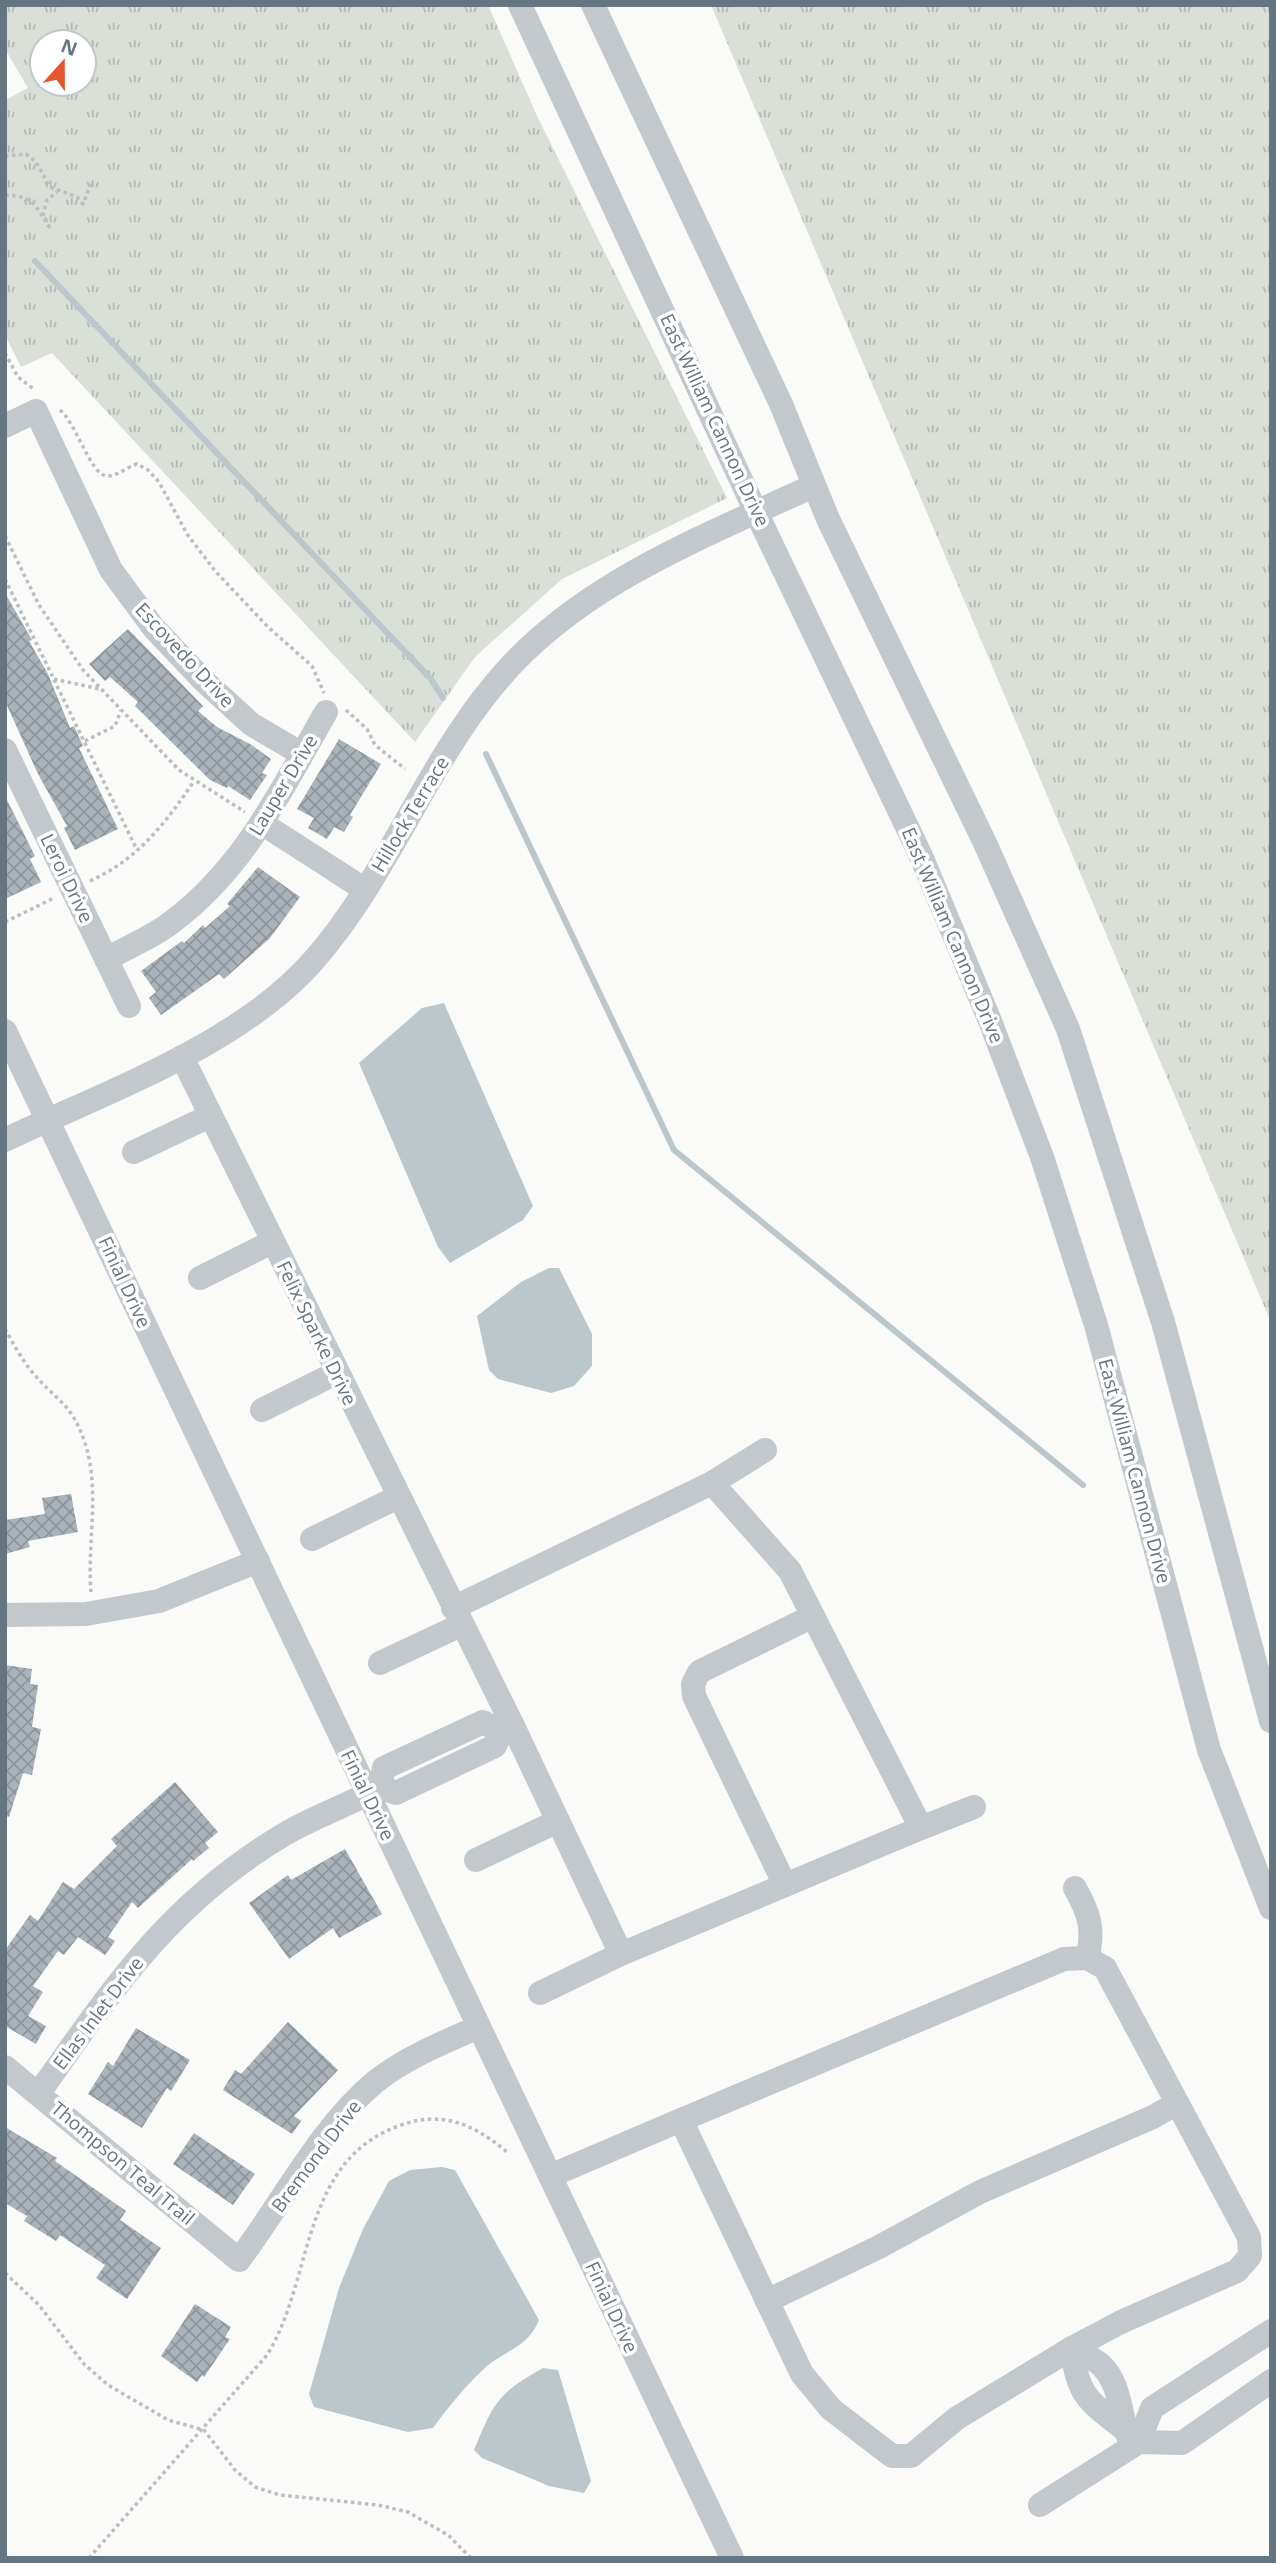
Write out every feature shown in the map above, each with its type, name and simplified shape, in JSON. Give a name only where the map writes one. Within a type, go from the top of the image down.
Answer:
[{"type":"street","name":"East William Cannon Drive","points":[[520,5],[756,512],[921,856],[1017,1089],[1096,1325],[1209,1749],[1271,1908]]},
{"type":"street","points":[[593,5],[782,404],[813,486],[985,843],[1068,1029],[1163,1322],[1271,1721]]},
{"type":"street","name":"Escovedo Drive","points":[[5,426],[36,411],[111,570],[153,627],[203,680],[251,724],[302,754]]},
{"type":"street","name":"Hillock Terrace","points":[[5,1140],[182,1057],[272,998],[314,961],[364,889],[450,749],[492,687],[526,649],[575,608],[640,568],[813,486]]},
{"type":"street","name":"Lauper Drive","points":[[106,959],[170,924],[199,899],[302,754],[332,705]]},
{"type":"street","name":"Leroi Drive","points":[[5,750],[129,1006]]},
{"type":"street","points":[[255,819],[364,889]]},
{"type":"street","name":"Finial Drive","points":[[5,1031],[258,1561],[374,1791],[479,2027],[732,2558]]},
{"type":"street","name":"Felix Sparke Drive","points":[[182,1057],[457,1616],[507,1729],[558,1821],[621,1954]]},
{"type":"street","points":[[134,1152],[210,1116]]},
{"type":"street","points":[[200,1278],[272,1242]]},
{"type":"street","points":[[262,1410],[336,1373]]},
{"type":"street","points":[[380,1663],[457,1616],[712,1483],[765,1450]]},
{"type":"street","points":[[712,1483],[790,1571],[921,1828]]},
{"type":"street","points":[[312,1539],[398,1497]]},
{"type":"street","points":[[5,1615],[86,1614],[159,1601],[258,1561]]},
{"type":"street","points":[[785,1885],[694,1696],[693,1684],[699,1672],[813,1616]]},
{"type":"street","points":[[374,1791],[384,1769],[484,1722],[507,1729]]},
{"type":"street","name":"Ellas Inlet Drive","points":[[38,2093],[124,1973],[177,1915],[210,1886],[287,1833],[374,1791]]},
{"type":"street","points":[[540,1993],[621,1954],[974,1807]]},
{"type":"street","points":[[476,1860],[558,1821]]},
{"type":"street","points":[[1075,1888],[1090,1914],[1093,1938],[1087,1958]]},
{"type":"street","points":[[550,2176],[681,2120],[1064,1959],[1087,1958],[1105,1968],[1249,2237],[1250,2256],[1237,2271],[1121,2322],[1072,2348],[957,2418],[911,2456],[892,2456],[831,2409],[802,2374],[681,2120]]},
{"type":"street","name":"Bremond Drive","points":[[239,2260],[349,2107],[376,2081],[407,2062],[479,2027]]},
{"type":"street","name":"Thompson Teal Trail","points":[[5,2067],[239,2260]]},
{"type":"street","points":[[767,2301],[879,2247],[980,2192],[1153,2117],[1177,2102]]},
{"type":"street","points":[[1040,2505],[1132,2439],[1152,2408],[1271,2331]]},
{"type":"street","points":[[1072,2348],[1100,2364],[1116,2386],[1132,2439]]},
{"type":"street","points":[[1132,2439],[1182,2444],[1271,2381]]},
{"type":"path","points":[[5,156],[20,152],[32,157],[44,180],[57,192],[77,197],[83,204],[92,181]]},
{"type":"path","points":[[43,216],[47,200],[57,192]]},
{"type":"path","points":[[5,195],[25,196],[50,228]]},
{"type":"path","points":[[5,353],[18,377],[39,393]]},
{"type":"path","points":[[49,402],[71,419],[97,471],[105,476],[114,475],[137,464],[148,470],[159,482],[187,534],[216,572],[268,627],[312,666],[332,705],[367,729],[375,745],[405,769]]},
{"type":"path","points":[[5,536],[58,637],[101,689],[194,781],[255,819]]},
{"type":"path","points":[[5,579],[138,850]]},
{"type":"path","points":[[54,679],[101,689]]},
{"type":"path","points":[[84,741],[115,726],[121,710]]},
{"type":"path","points":[[82,884],[138,850],[167,821],[194,781]]},
{"type":"path","points":[[5,922],[59,896]]},
{"type":"path","points":[[5,1329],[39,1380],[74,1418],[85,1447],[94,1492],[89,1569],[91,1595]]},
{"type":"path","points":[[89,2558],[267,2355],[278,2337],[324,2194],[340,2171],[369,2142],[389,2129],[415,2121],[441,2118],[461,2122],[507,2152]]},
{"type":"path","points":[[5,2273],[39,2305],[85,2364],[108,2385],[168,2420],[204,2430],[234,2470],[256,2487],[280,2495],[378,2505],[408,2512],[448,2535],[471,2558]]},
{"type":"green space","points":[[5,5],[488,5],[537,116],[727,498],[562,579],[475,657],[415,742],[52,353],[21,367],[5,335],[5,100],[28,88],[5,49]]},
{"type":"green space","points":[[711,5],[1271,5],[1271,1322]]},
{"type":"shaded area","points":[[444,1003],[533,1206],[523,1220],[450,1263],[438,1247],[359,1063],[422,1008]]},
{"type":"shaded area","points":[[549,1268],[559,1268],[592,1334],[592,1366],[574,1386],[551,1393],[498,1379],[489,1370],[477,1316],[521,1282]]},
{"type":"shaded area","points":[[442,2167],[455,2170],[539,2320],[523,2342],[480,2373],[433,2428],[408,2432],[314,2407],[309,2394],[339,2288],[363,2229],[389,2181],[410,2170]]},
{"type":"shaded area","points":[[543,2368],[558,2370],[591,2481],[584,2493],[549,2486],[482,2458],[474,2450],[492,2410],[499,2401],[516,2385]]},
{"type":"building","points":[[5,593],[32,640],[29,641],[48,674],[70,728],[74,726],[83,746],[79,748],[118,829],[75,850],[64,828],[67,826],[38,774],[5,701]]},
{"type":"building","points":[[128,629],[203,706],[198,711],[217,727],[250,744],[271,759],[262,773],[267,775],[250,800],[228,786],[227,788],[210,780],[135,706],[138,702],[110,677],[105,681],[89,664]]},
{"type":"building","points":[[339,739],[381,764],[350,815],[353,817],[344,832],[334,827],[327,839],[308,828],[314,818],[297,809]]},
{"type":"building","points":[[5,796],[35,856],[30,859],[41,882],[5,899]]},
{"type":"building","points":[[258,867],[300,897],[270,938],[224,979],[219,974],[161,1015],[149,998],[156,992],[141,971],[182,941],[184,943],[203,925],[205,928],[230,906],[227,904]]},
{"type":"building","points":[[71,1494],[78,1532],[28,1541],[30,1547],[5,1554],[5,1520],[45,1514],[42,1498]]},
{"type":"building","points":[[5,1665],[32,1669],[30,1684],[38,1685],[32,1727],[41,1729],[32,1775],[23,1773],[9,1817],[5,1816]]},
{"type":"building","points":[[175,1782],[218,1832],[205,1843],[209,1848],[193,1861],[192,1859],[138,1908],[132,1902],[108,1937],[115,1941],[105,1955],[78,1937],[64,1955],[58,1951],[33,1986],[43,1992],[28,2016],[46,2026],[36,2044],[5,2026],[5,1950],[30,1915],[38,1921],[63,1882],[74,1889],[117,1846],[111,1839]]},
{"type":"building","points":[[345,1849],[382,1914],[339,1938],[333,1928],[289,1959],[249,1903],[288,1875],[291,1880]]},
{"type":"building","points":[[288,2022],[338,2070],[294,2116],[301,2121],[292,2134],[223,2090],[235,2070],[241,2074]]},
{"type":"building","points":[[136,2028],[190,2060],[171,2091],[167,2088],[142,2128],[88,2094],[108,2062],[113,2066]]},
{"type":"building","points":[[5,2127],[57,2158],[55,2161],[126,2211],[120,2220],[161,2248],[127,2299],[96,2278],[105,2265],[60,2235],[56,2241],[24,2221],[27,2216],[5,2203]]},
{"type":"building","points":[[194,2133],[255,2174],[233,2205],[173,2164]]},
{"type":"building","points":[[195,2304],[231,2327],[225,2337],[230,2339],[204,2377],[202,2375],[197,2382],[161,2356]]},
{"type":"waterway","points":[[35,261],[431,679],[443,698]]},
{"type":"waterway","points":[[486,754],[674,1150],[1083,1485]]}]
